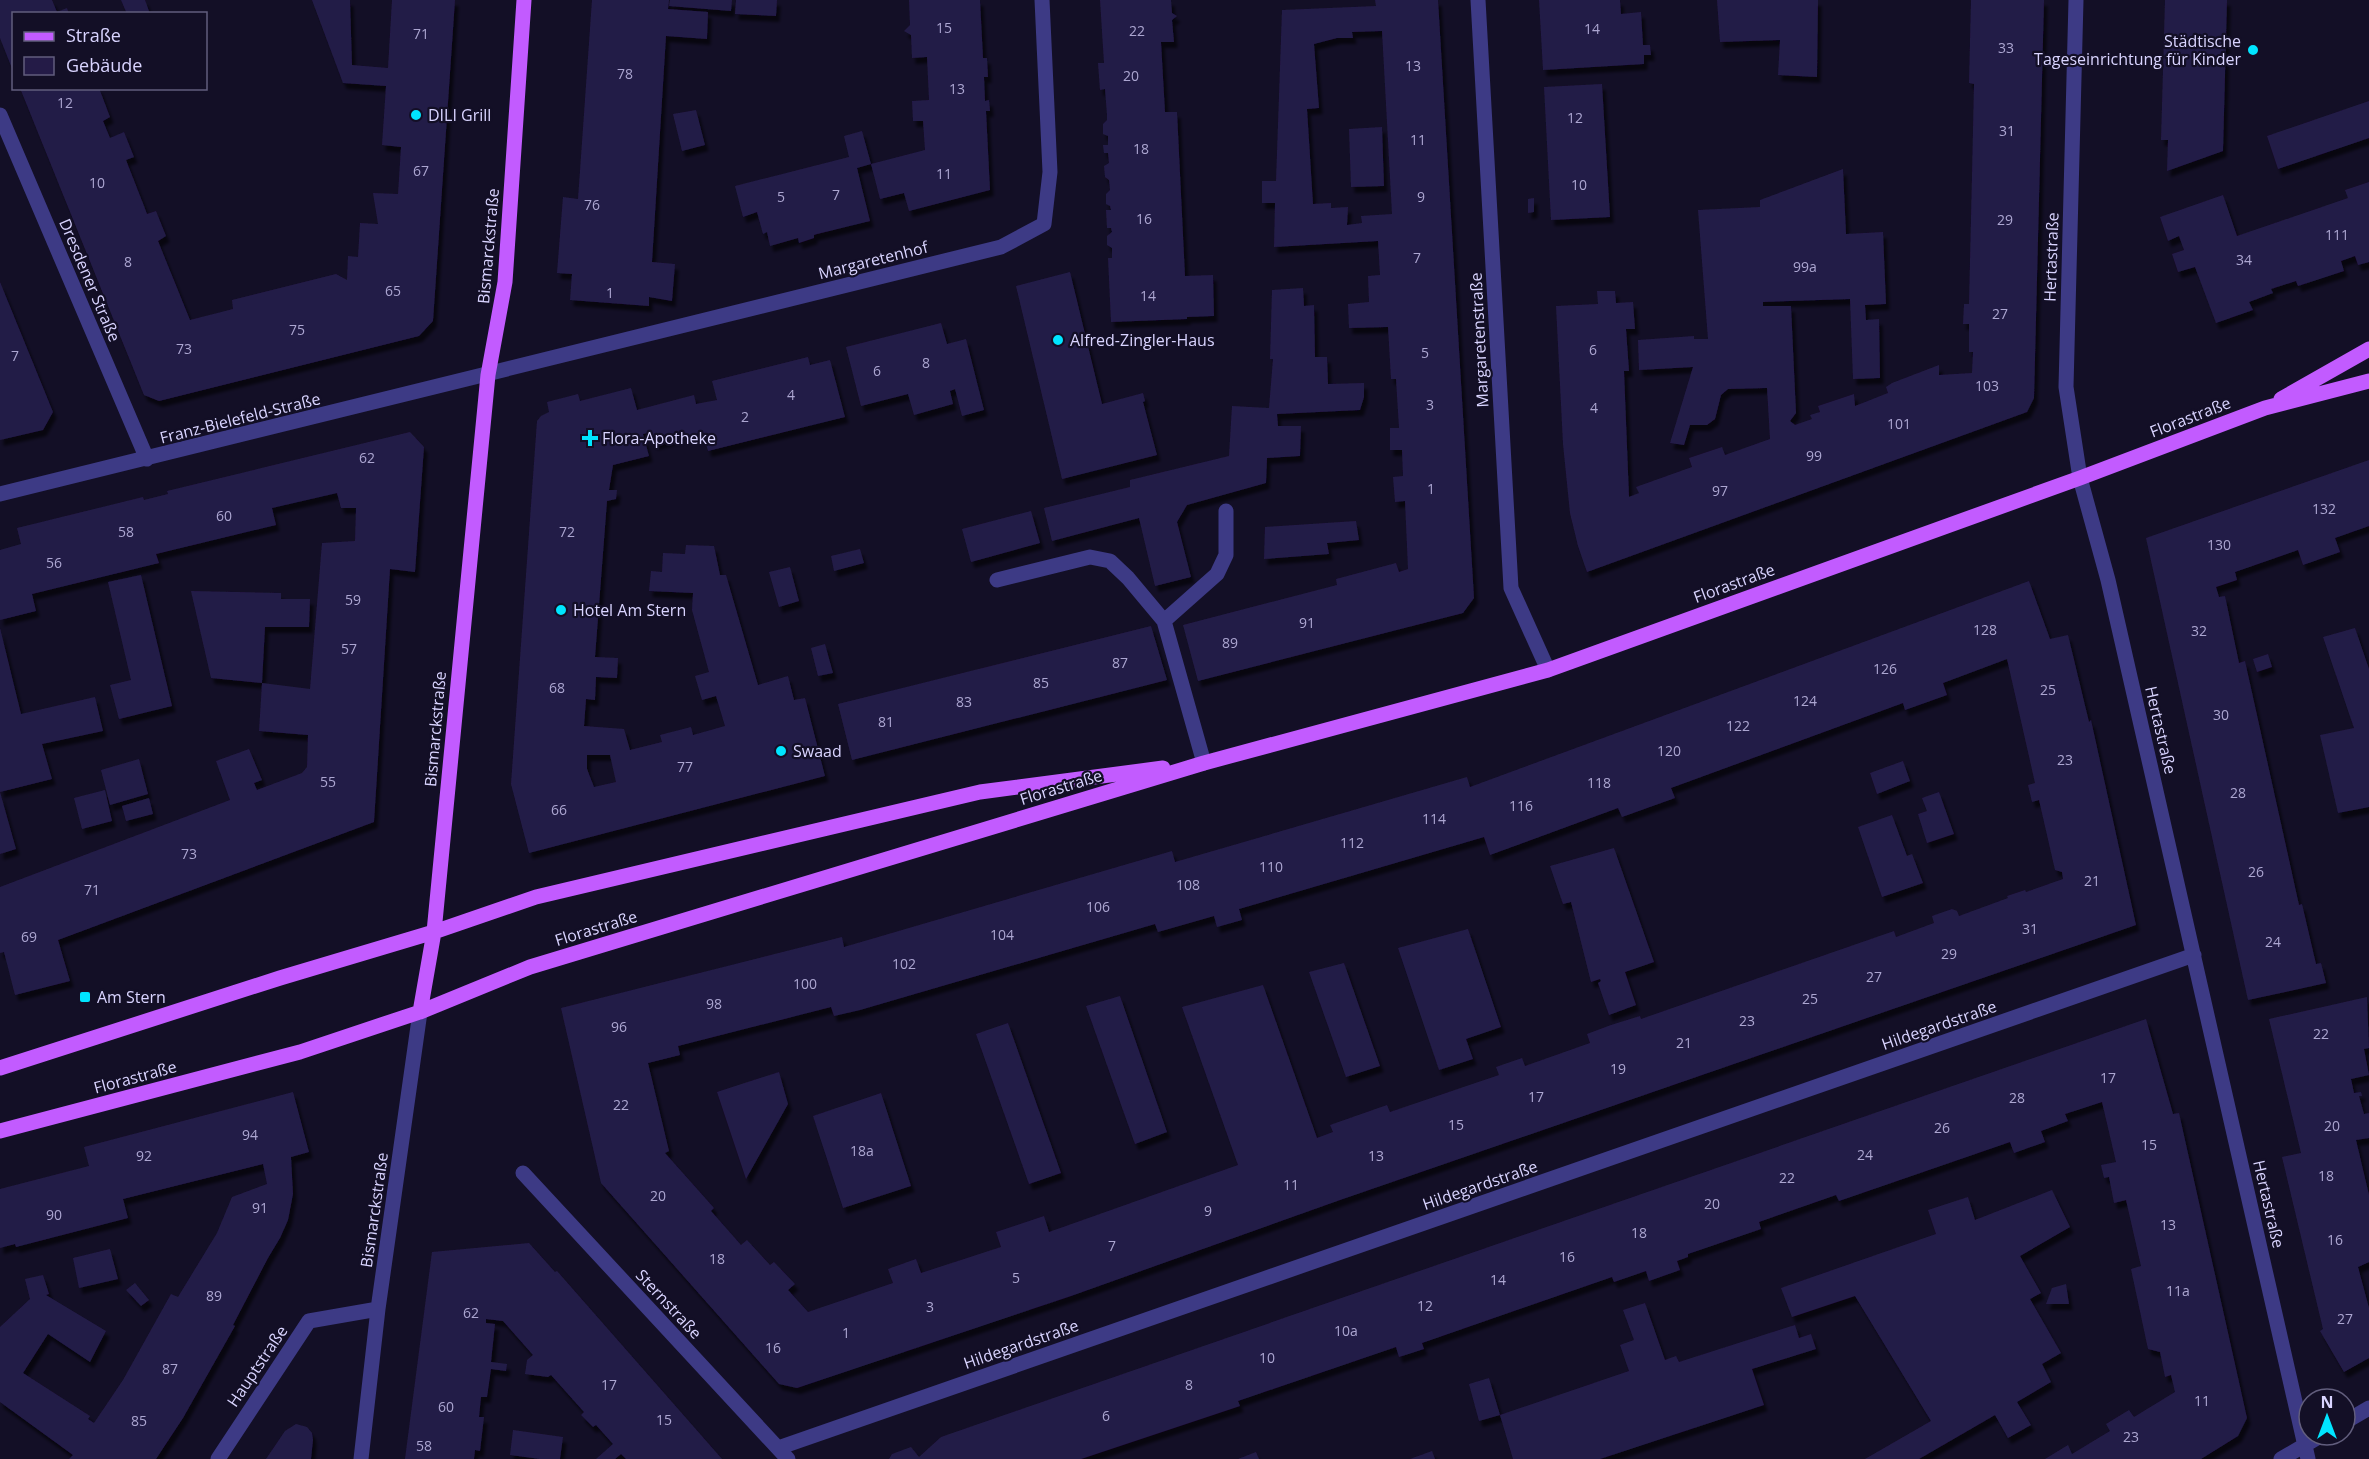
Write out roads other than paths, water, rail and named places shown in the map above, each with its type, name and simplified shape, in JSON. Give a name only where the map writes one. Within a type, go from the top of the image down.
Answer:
[{"type":"main road","name":"Bismarckstraße","points":[[420,1012],[434,932],[488,375],[505,282],[524,0]]},
{"type":"main road","name":"Florastraße","points":[[2265,408],[2369,348]]},
{"type":"main road","name":"Florastraße","points":[[0,1131],[300,1052],[420,1012],[530,967],[1204,763],[1548,670],[2080,478],[2265,408],[2369,381]]},
{"type":"main road","name":"Florastraße","points":[[0,1068],[279,978],[434,932],[536,897],[980,792],[1204,763]]},
{"type":"street","name":"Margaretenhof","points":[[488,375],[1001,247],[1044,224],[1050,172],[1042,0]]},
{"type":"street","name":"Margaretenstraße","points":[[1478,0],[1510,588],[1548,670]]},
{"type":"street","name":"Hertastraße","points":[[2076,0],[2066,387],[2080,478],[2108,580],[2306,1452]]},
{"type":"street","name":"Dresdener Straße","points":[[0,115],[147,459]]},
{"type":"street","name":"Franz-Bielefeld-Straße","points":[[0,494],[488,375]]},
{"type":"street","points":[[1164,621],[1217,574],[1226,555],[1226,511]]},
{"type":"street","points":[[997,580],[1090,557],[1110,561],[1128,578],[1164,621],[1204,763]]},
{"type":"street","name":"Hildegardstraße","points":[[783,1454],[2194,955]]},
{"type":"street","name":"Bismarckstraße","points":[[361,1459],[378,1309],[420,1012]]},
{"type":"street","name":"Sternstraße","points":[[523,1173],[783,1454]]},
{"type":"street","name":"Hauptstraße","points":[[218,1459],[309,1321],[378,1309]]},
{"type":"street","points":[[2281,1459],[2306,1452]]},
{"type":"place","name":"Städtische Tageseinrichtung für Kinder","points":[[2253,50]]},
{"type":"place","name":"DILI Grill","points":[[416,115]]},
{"type":"place","name":"Alfred-Zingler-Haus","points":[[1058,340]]},
{"type":"place","name":"Flora-Apotheke","points":[[590,438]]},
{"type":"place","name":"Hotel Am Stern","points":[[561,610]]},
{"type":"place","name":"Swaad","points":[[781,751]]},
{"type":"place","name":"Am Stern","points":[[85,997]]}]
